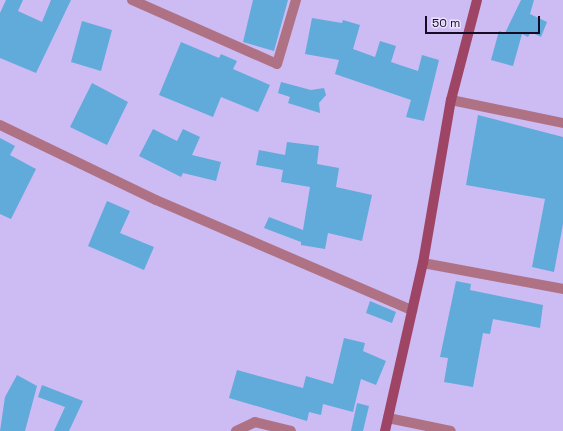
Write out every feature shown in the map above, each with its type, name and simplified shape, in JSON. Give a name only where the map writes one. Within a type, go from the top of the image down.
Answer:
[{"type":"street","points":[[132,0],[277,64],[296,0]]},
{"type":"street","points":[[385,431],[423,263],[451,100],[477,0]]},
{"type":"street","points":[[451,100],[563,123]]},
{"type":"street","points":[[2,129],[156,200],[412,310]]},
{"type":"street","points":[[423,263],[563,289]]},
{"type":"street","points":[[388,418],[451,431]]},
{"type":"street","points":[[236,431],[255,422],[291,431]]},
{"type":"building","points":[[6,0],[23,0],[18,11],[42,22],[51,0],[71,0],[36,73],[0,58],[0,13]]},
{"type":"building","points":[[253,0],[288,0],[274,51],[243,42]]},
{"type":"building","points":[[521,0],[534,0],[530,14],[547,22],[541,37],[531,32],[528,37],[522,34],[513,66],[491,60],[499,31],[505,33]]},
{"type":"building","points":[[312,18],[342,23],[343,20],[360,25],[353,49],[375,57],[380,41],[396,46],[391,62],[418,71],[422,55],[439,60],[424,121],[406,117],[411,100],[335,74],[339,60],[305,54]]},
{"type":"building","points":[[82,21],[112,30],[101,71],[71,62]]},
{"type":"building","points":[[181,42],[219,58],[221,54],[237,61],[233,69],[270,85],[258,112],[221,97],[213,117],[159,95]]},
{"type":"building","points":[[281,82],[311,90],[324,88],[326,95],[319,103],[320,113],[288,103],[290,97],[278,93]]},
{"type":"building","points":[[92,83],[128,102],[107,145],[70,127]]},
{"type":"building","points":[[478,115],[563,137],[563,224],[554,272],[532,267],[545,199],[466,185]]},
{"type":"building","points":[[153,129],[177,141],[183,129],[200,137],[192,155],[221,162],[216,181],[183,173],[181,177],[139,156]]},
{"type":"building","points":[[0,138],[15,146],[10,155],[36,169],[11,219],[0,214]]},
{"type":"building","points":[[287,142],[319,146],[317,164],[339,168],[336,187],[372,195],[362,241],[328,233],[325,249],[301,245],[301,242],[264,228],[269,217],[303,230],[310,187],[281,182],[283,170],[256,165],[259,150],[285,155]]},
{"type":"building","points":[[107,201],[130,211],[120,233],[154,247],[144,270],[88,246]]},
{"type":"building","points":[[456,281],[471,284],[470,290],[543,305],[540,328],[493,319],[490,334],[483,333],[473,387],[444,382],[448,358],[440,357]]},
{"type":"building","points":[[370,301],[396,312],[392,323],[366,313]]},
{"type":"building","points":[[344,338],[365,343],[363,351],[386,361],[376,385],[361,379],[353,412],[323,404],[321,415],[309,412],[307,421],[229,398],[237,370],[303,388],[306,376],[333,384]]},
{"type":"building","points":[[17,375],[37,386],[25,431],[0,431],[5,397]]},
{"type":"building","points":[[42,385],[83,401],[69,431],[54,431],[65,407],[38,397]]},
{"type":"building","points":[[357,403],[369,406],[363,431],[351,431]]}]
